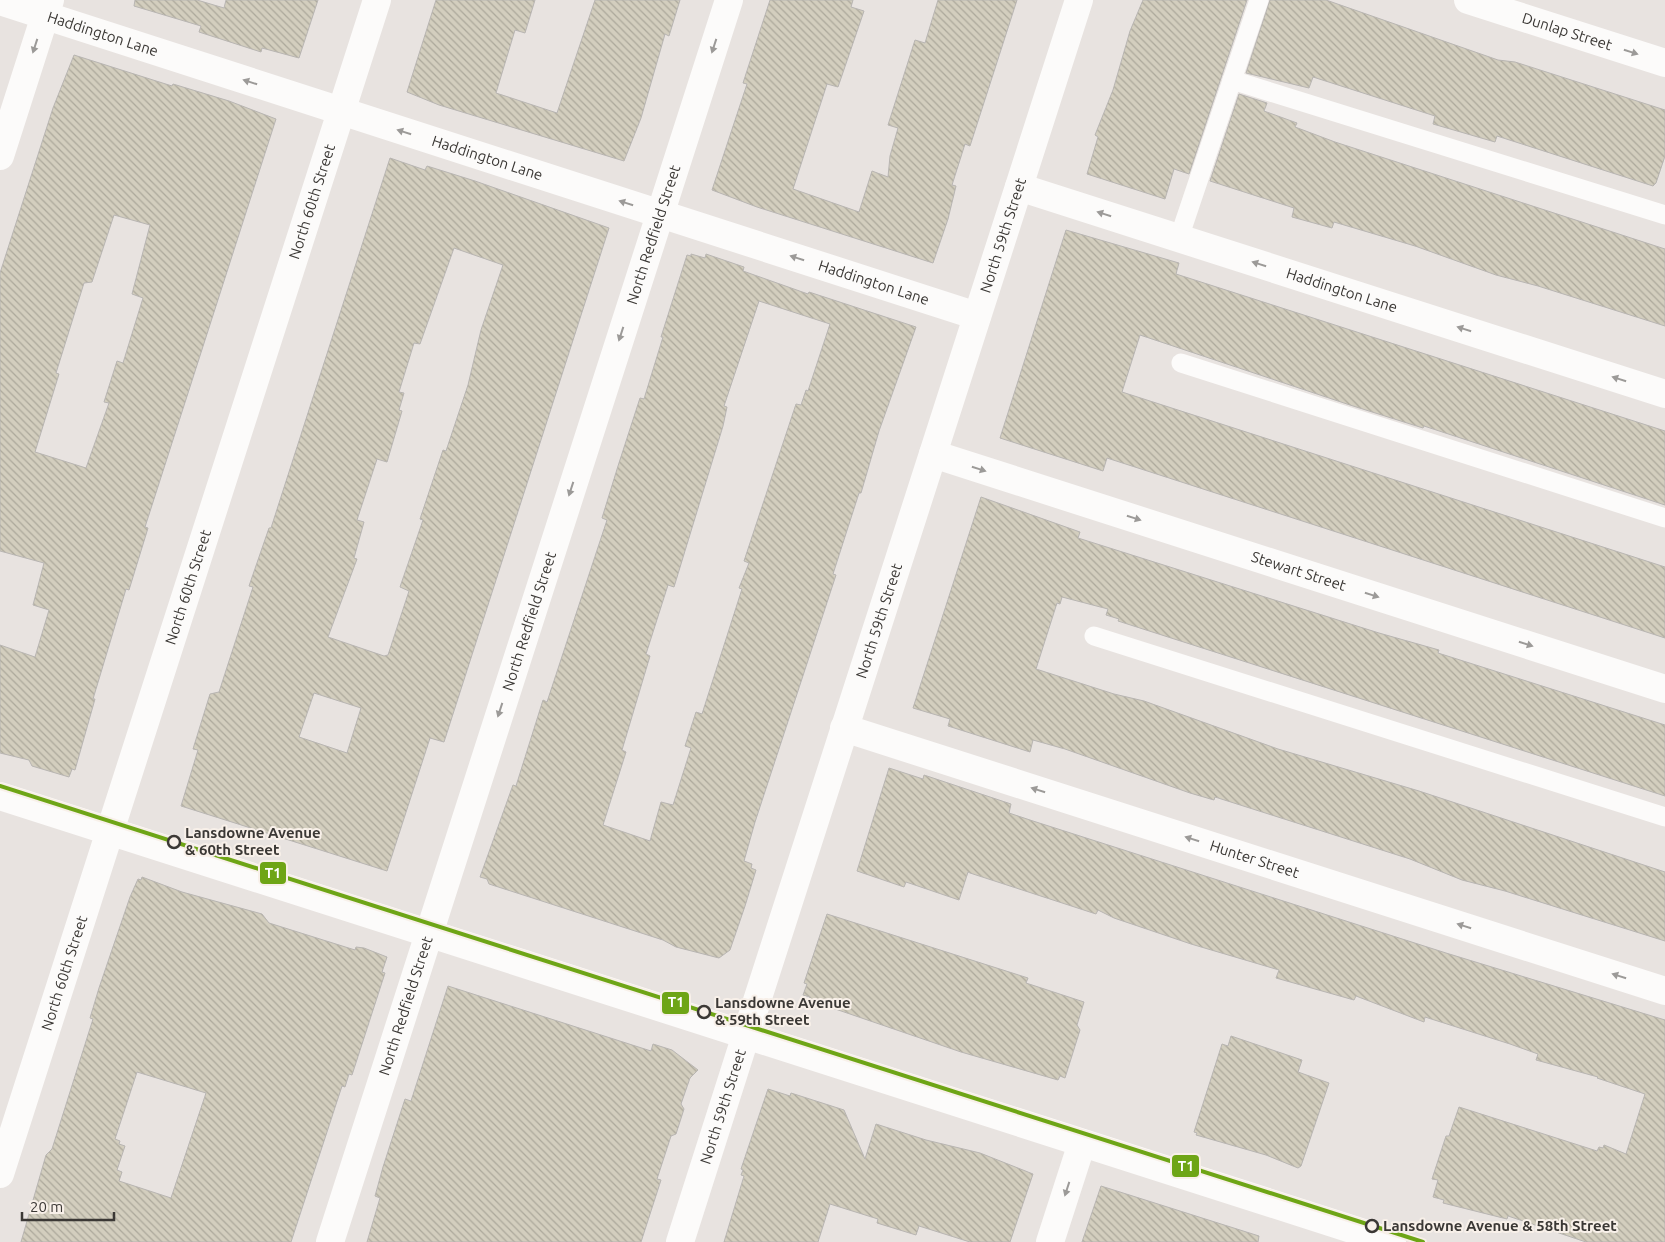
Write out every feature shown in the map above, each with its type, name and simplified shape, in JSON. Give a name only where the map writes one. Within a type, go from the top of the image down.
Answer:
[{"type":"street","name":"North 60th Street","points":[[0,1174],[377,0]]},
{"type":"street","name":"North Redfield Street","points":[[330,1242],[729,0]]},
{"type":"street","name":"North 59th Street","points":[[680,1242],[1079,0]]},
{"type":"street","name":"Dunlap Street","points":[[1468,0],[1665,63]]},
{"type":"street","name":"Haddington Lane","points":[[0,1],[47,8],[341,112],[977,316]]},
{"type":"street","points":[[0,156],[47,8]]},
{"type":"street","name":"Haddington Lane","points":[[1019,187],[1665,394]]},
{"type":"street","name":"Stewart Street","points":[[933,454],[1665,689]]},
{"type":"street","name":"Hunter Street","points":[[844,728],[1665,991]]},
{"type":"street","points":[[0,796],[1392,1242]]},
{"type":"street","points":[[1050,1242],[1082,1143]]},
{"type":"lane","points":[[1179,238],[1259,0]]},
{"type":"lane","points":[[1232,80],[1665,215]]},
{"type":"lane","points":[[1181,363],[1665,518]]},
{"type":"lane","points":[[1094,636],[1665,817]]},
{"type":"building","points":[[135,0],[197,0],[224,8],[226,0],[318,0],[299,58],[262,48],[261,52],[199,32],[201,26],[134,6]]},
{"type":"building","points":[[436,0],[535,0],[525,33],[515,30],[496,93],[557,113],[595,0],[680,0],[669,36],[665,34],[641,118],[624,161],[439,105],[407,92]]},
{"type":"building","points":[[770,0],[853,0],[851,7],[864,11],[838,87],[827,84],[793,189],[859,212],[872,171],[888,177],[890,156],[898,128],[888,125],[915,40],[925,43],[938,0],[1017,0],[970,146],[965,144],[952,185],[956,186],[948,219],[933,263],[757,207],[712,190],[747,84],[743,83]]},
{"type":"building","points":[[1143,0],[1247,0],[1189,174],[1174,169],[1165,199],[1087,174],[1098,137],[1095,135],[1113,90],[1130,31]]},
{"type":"building","points":[[1270,0],[1326,0],[1498,60],[1515,62],[1665,110],[1665,156],[1656,183],[1653,186],[1497,136],[1495,142],[1433,124],[1435,116],[1313,77],[1309,88],[1246,73]]},
{"type":"building","points":[[74,55],[172,86],[173,84],[229,101],[276,119],[145,527],[148,528],[129,590],[126,589],[93,699],[95,699],[75,770],[72,769],[69,777],[32,766],[29,760],[0,753],[0,645],[35,657],[49,610],[33,605],[44,563],[0,551],[0,273],[53,108]],"holes":[[[114,215],[150,225],[132,294],[143,298],[123,363],[117,361],[104,402],[109,403],[86,468],[35,452],[59,374],[56,373],[84,283],[92,282]]]},
{"type":"building","points":[[1239,94],[1267,103],[1264,111],[1297,123],[1295,127],[1335,142],[1665,249],[1665,326],[1538,286],[1496,275],[1415,246],[1334,222],[1332,228],[1292,217],[1294,208],[1210,181]]},
{"type":"building","points":[[390,158],[425,170],[427,166],[475,181],[609,228],[444,742],[430,738],[387,871],[181,806],[198,750],[193,749],[210,694],[219,692],[253,587],[249,586],[269,528],[271,528]],"holes":[[[454,248],[503,265],[481,330],[468,385],[446,451],[443,450],[420,519],[423,520],[400,587],[409,591],[388,655],[384,656],[328,637],[357,559],[354,558],[364,522],[357,520],[377,459],[387,462],[402,411],[399,410],[404,393],[399,392],[414,343],[420,344]],[[314,693],[361,708],[347,753],[299,737]]]},
{"type":"building","points":[[1066,230],[1179,263],[1176,274],[1665,431],[1665,505],[1424,426],[1423,428],[1350,405],[1140,335],[1122,392],[1665,567],[1665,638],[1107,458],[1103,471],[1000,438]]},
{"type":"building","points":[[691,254],[705,258],[706,254],[744,267],[743,271],[808,294],[809,292],[916,327],[879,431],[861,493],[859,493],[833,574],[836,575],[755,822],[744,861],[752,864],[751,868],[756,870],[745,906],[730,950],[719,958],[676,947],[663,940],[489,884],[487,879],[480,877],[513,785],[516,786],[543,700],[547,702],[607,520],[602,518],[618,466],[640,398],[644,399],[687,255],[691,256]],"holes":[[[759,301],[830,324],[808,391],[806,390],[801,405],[796,404],[744,561],[749,563],[739,588],[742,589],[702,714],[696,712],[685,746],[691,748],[673,805],[661,802],[650,841],[603,825],[626,752],[622,750],[650,656],[646,654],[668,585],[674,587],[723,426],[727,407],[724,406]]]},
{"type":"building","points":[[981,497],[1080,532],[1078,538],[1379,633],[1439,650],[1438,653],[1665,725],[1665,796],[1118,621],[1119,619],[1106,615],[1108,609],[1062,597],[1060,604],[1057,603],[1036,669],[1114,694],[1144,701],[1278,749],[1419,791],[1665,872],[1665,941],[1505,891],[1462,880],[1410,859],[1215,797],[1214,800],[1190,793],[1065,749],[1033,740],[1030,752],[948,726],[950,719],[913,708]]},
{"type":"building","points":[[889,768],[923,779],[924,775],[1011,804],[1009,813],[1033,821],[1446,953],[1665,1020],[1665,1242],[1586,1242],[1508,1216],[1507,1219],[1443,1203],[1444,1200],[1433,1197],[1438,1180],[1432,1179],[1446,1136],[1449,1136],[1459,1107],[1597,1151],[1599,1147],[1603,1148],[1604,1145],[1626,1154],[1645,1094],[1598,1077],[1536,1060],[1538,1054],[1510,1044],[1425,1017],[1424,1022],[1356,996],[1354,1000],[1276,978],[1279,970],[1191,944],[1114,918],[1098,910],[1096,914],[968,872],[959,900],[906,882],[904,887],[857,871]]},
{"type":"building","points":[[142,877],[182,892],[262,914],[269,923],[355,950],[356,947],[364,948],[387,957],[382,972],[385,973],[352,1075],[349,1074],[345,1087],[342,1086],[291,1242],[21,1242],[46,1155],[52,1149],[93,1019],[90,1018],[99,988],[130,897],[138,879],[141,880]],"holes":[[[137,1072],[206,1093],[171,1198],[119,1181],[122,1172],[117,1170],[125,1146],[119,1144],[120,1141],[115,1139]]]},
{"type":"building","points":[[827,914],[1028,978],[1026,983],[1084,1002],[1077,1025],[1080,1030],[1065,1078],[1060,1076],[1058,1080],[961,1052],[809,1000],[810,997],[803,995],[807,984],[804,983]]},
{"type":"building","points":[[448,986],[651,1051],[653,1044],[672,1050],[698,1070],[690,1078],[681,1104],[684,1109],[676,1134],[671,1136],[657,1179],[661,1180],[641,1242],[367,1242],[380,1198],[375,1196],[383,1167],[405,1099],[411,1101]]},
{"type":"building","points":[[1231,1036],[1302,1060],[1298,1072],[1329,1083],[1301,1166],[1298,1168],[1266,1155],[1196,1135],[1197,1133],[1194,1132],[1222,1044],[1228,1046]]},
{"type":"building","points":[[768,1089],[790,1096],[791,1093],[844,1110],[865,1159],[876,1124],[926,1140],[980,1153],[1033,1174],[1010,1242],[970,1242],[919,1226],[916,1235],[877,1223],[878,1219],[830,1204],[818,1242],[724,1242],[744,1176],[741,1175],[743,1170],[741,1169]]},
{"type":"building","points":[[1101,1186],[1259,1236],[1258,1242],[1082,1242]]},
{"type":"transit line","name":"T1","points":[[0,786],[1423,1242]]},
{"type":"place","name":"Lansdowne Avenue & 60th Street","points":[[174,842]]},
{"type":"place","name":"Lansdowne Avenue & 59th Street","points":[[704,1012]]},
{"type":"place","name":"Lansdowne Avenue & 58th Street","points":[[1372,1226]]}]
